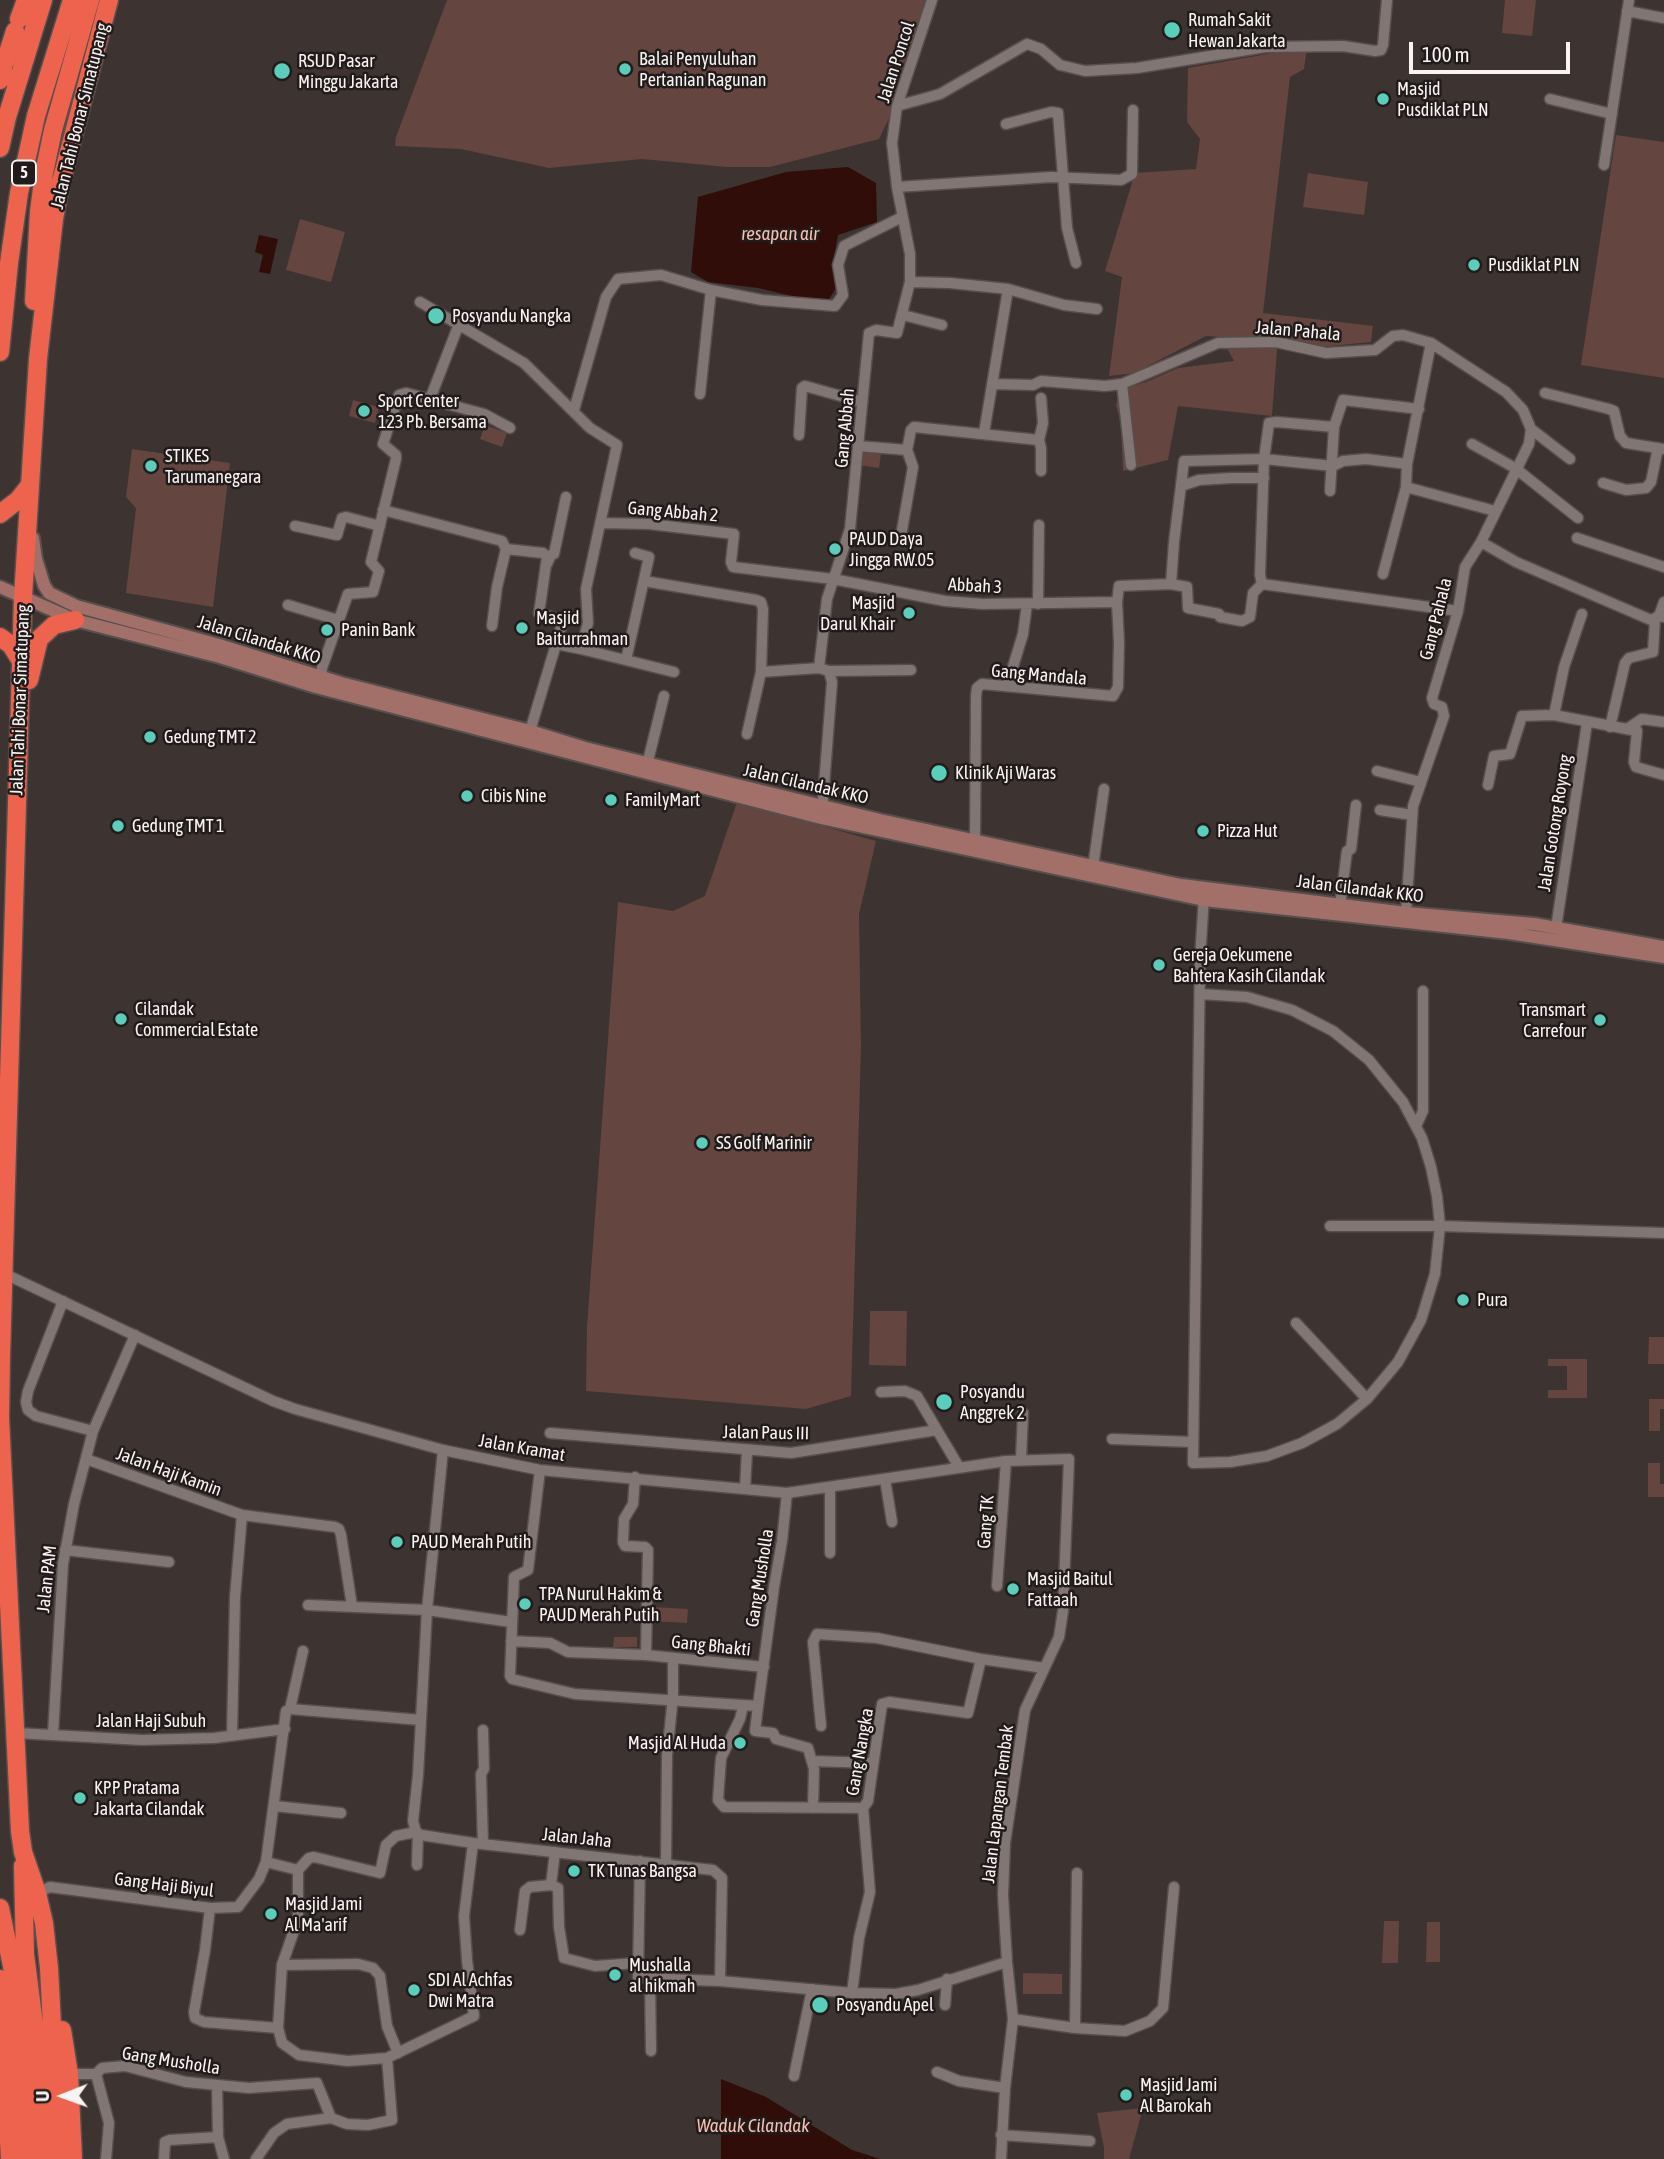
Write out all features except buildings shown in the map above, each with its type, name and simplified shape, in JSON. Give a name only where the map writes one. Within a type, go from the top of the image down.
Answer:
[{"type":"highway","points":[[3,70],[26,0]]},
{"type":"highway","name":"5","points":[[0,148],[43,0]]},
{"type":"highway","name":"5","points":[[0,352],[19,194],[38,109],[72,0]]},
{"type":"highway","points":[[38,359],[33,306],[41,192],[53,130],[90,0]]},
{"type":"highway","name":"Jalan Tahi Bonar Simatupang","points":[[59,2159],[44,1923],[23,1852],[20,1831],[0,1418],[3,1273],[23,597],[38,359],[54,219],[61,182],[110,0]]},
{"type":"highway","points":[[0,514],[29,494]]},
{"type":"highway","points":[[20,709],[39,639],[54,625],[75,620]]},
{"type":"highway","points":[[0,637],[11,645],[21,661]]},
{"type":"highway","points":[[0,909],[15,881]]},
{"type":"highway","points":[[23,1852],[25,1955],[36,2040],[43,2159]]},
{"type":"highway","points":[[0,1908],[17,2005],[28,2159]]},
{"type":"highway","points":[[49,1972],[69,2074],[73,2159]]},
{"type":"highway","points":[[0,1979],[10,2159]]},
{"type":"street","name":"Jalan Poncol","points":[[902,217],[892,143],[897,106],[932,0]]},
{"type":"street","points":[[897,106],[940,94],[1027,44],[1041,49],[1060,65],[1085,71],[1137,68],[1265,47],[1343,46],[1381,50],[1387,0]]},
{"type":"street","points":[[1604,165],[1628,6],[1664,18]]},
{"type":"street","points":[[1550,99],[1612,114]]},
{"type":"street","points":[[897,187],[1064,177],[1121,180],[1132,174],[1133,110]]},
{"type":"street","points":[[1006,124],[1051,112],[1058,113],[1067,228],[1076,263]]},
{"type":"street","points":[[574,410],[606,297],[618,279],[661,275],[711,290],[762,300],[835,306],[843,295],[838,265],[844,246],[902,217],[910,254],[910,282],[903,315],[942,325]]},
{"type":"street","points":[[910,282],[1008,289],[1065,305],[1097,309]]},
{"type":"street","points":[[984,433],[1008,289]]},
{"type":"street","points":[[700,394],[711,290]]},
{"type":"street","points":[[420,302],[524,363],[590,428],[617,445],[586,589],[588,623],[581,649]]},
{"type":"street","name":"Gang Abbah","points":[[822,812],[832,682],[824,670],[827,599],[850,529],[869,333],[876,330],[897,333],[903,315]]},
{"type":"street","points":[[430,399],[459,324]]},
{"type":"street","name":"Jalan Pahala","points":[[1122,384],[1218,343],[1276,342],[1326,353],[1375,350],[1393,337],[1403,335],[1431,344]]},
{"type":"street","points":[[1383,574],[1406,487],[1407,464],[1431,344],[1506,391],[1523,411],[1531,429],[1570,459]]},
{"type":"street","points":[[992,384],[1122,384],[1131,466]]},
{"type":"street","points":[[799,435],[805,386],[862,402]]},
{"type":"street","points":[[318,682],[348,594],[373,592],[379,571],[372,562],[396,455],[383,444],[402,393],[484,414],[510,428]]},
{"type":"street","points":[[1545,393],[1614,411],[1620,436],[1626,443],[1661,449],[1651,482],[1646,488],[1626,490],[1603,483]]},
{"type":"street","points":[[1041,398],[1041,471]]},
{"type":"street","points":[[1330,491],[1335,427],[1343,400],[1419,409]]},
{"type":"street","points":[[1262,584],[1260,576],[1264,459],[1270,422],[1335,427]]},
{"type":"street","points":[[901,536],[912,467],[907,450],[914,427],[1039,440]]},
{"type":"street","name":"Gang Pahala","points":[[1406,913],[1412,815],[1444,716],[1442,707],[1434,704],[1432,698],[1458,611],[1465,567],[1481,542],[1529,444],[1531,429]]},
{"type":"street","points":[[1472,444],[1516,468],[1578,518]]},
{"type":"street","points":[[858,446],[907,450]]},
{"type":"street","points":[[1171,584],[1184,461],[1264,459],[1333,466],[1343,461],[1366,459],[1407,464]]},
{"type":"street","points":[[1181,486],[1199,480],[1264,478]]},
{"type":"street","points":[[1406,487],[1495,511]]},
{"type":"street","name":"Jalan Cilandak KKO","points":[[29,494],[36,559],[40,578],[49,593],[76,606],[222,646],[283,671]]},
{"type":"street","points":[[547,564],[554,554],[566,497]]},
{"type":"street","points":[[383,510],[502,541],[506,549],[492,626]]},
{"type":"street","points":[[295,526],[337,535],[342,519],[346,517],[380,526]]},
{"type":"street","name":"Gang Abbah 2","points":[[601,523],[649,524],[734,534],[731,562],[733,567],[833,579]]},
{"type":"street","points":[[1038,604],[1040,525]]},
{"type":"street","points":[[1577,538],[1664,567]]},
{"type":"street","points":[[1481,542],[1516,562],[1651,620],[1659,617]]},
{"type":"street","points":[[506,549],[543,552],[547,557],[547,564],[539,613],[564,621],[530,731]]},
{"type":"street","points":[[626,660],[649,557],[635,553]]},
{"type":"street","name":"Abbah 3","points":[[833,579],[945,601],[983,604],[1117,602]]},
{"type":"street","points":[[645,581],[761,602],[761,672],[747,734]]},
{"type":"street","points":[[1117,602],[1119,586],[1171,584],[1188,587],[1188,608],[1242,621],[1250,617],[1253,593],[1262,584]]},
{"type":"street","points":[[1262,584],[1458,611]]},
{"type":"street","name":"Jalan Cilandak KKO","points":[[0,587],[75,620],[283,671],[339,688],[822,812],[1205,894],[1410,924],[1509,933],[1664,957]]},
{"type":"street","points":[[1610,727],[1625,663],[1629,658],[1653,652],[1664,601]]},
{"type":"street","name":"Gang Mandala","points":[[975,840],[974,780],[978,688],[982,684],[1113,696],[1118,687],[1117,602]]},
{"type":"street","points":[[1007,686],[1023,634],[1027,604]]},
{"type":"street","points":[[288,605],[338,620]]},
{"type":"street","points":[[1554,715],[1564,667],[1582,614]]},
{"type":"street","points":[[556,644],[674,672]]},
{"type":"street","points":[[761,672],[911,670]]},
{"type":"street","name":"Jalan Cilandak KKO","points":[[339,688],[530,731],[647,768]]},
{"type":"street","points":[[647,768],[664,696]]},
{"type":"street","points":[[1488,785],[1494,756],[1510,754],[1522,716],[1554,715],[1637,731],[1634,762],[1636,767],[1664,775]]},
{"type":"street","points":[[1627,729],[1642,719],[1664,722]]},
{"type":"street","name":"Jalan Gotong Royong","points":[[1556,928],[1587,723]]},
{"type":"street","points":[[1377,771],[1421,782]]},
{"type":"street","points":[[1093,867],[1104,789]]},
{"type":"street","points":[[1340,906],[1356,805]]},
{"type":"street","points":[[1380,810],[1412,815]]},
{"type":"street","name":"Jalan Cilandak KKO","points":[[927,835],[975,840],[1205,894],[1509,921],[1664,947]]},
{"type":"street","points":[[1200,993],[1247,997],[1292,1010],[1333,1031],[1369,1060],[1387,1080],[1416,1126],[1432,1167],[1440,1226],[1436,1274],[1422,1320],[1398,1362],[1367,1399],[1325,1430],[1302,1443],[1267,1456],[1230,1462],[1193,1463],[1200,993],[1205,894]]},
{"type":"street","points":[[1416,1126],[1423,1111],[1423,991]]},
{"type":"street","points":[[1330,1226],[1440,1226],[1664,1233]]},
{"type":"street","name":"Jalan Kramat","points":[[3,1273],[284,1405],[443,1450],[540,1470],[786,1493],[1021,1459],[1069,1459]]},
{"type":"street","points":[[63,1301],[26,1402],[28,1410],[36,1416],[93,1431]]},
{"type":"street","points":[[1296,1323],[1367,1399]]},
{"type":"street","name":"Jalan PAM","points":[[53,1734],[65,1550],[93,1431],[135,1335]]},
{"type":"street","points":[[881,1392],[905,1391],[917,1396],[959,1467]]},
{"type":"street","points":[[1021,1459],[1023,1413]]},
{"type":"street","name":"Jalan Paus III","points":[[550,1433],[791,1453],[937,1430]]},
{"type":"street","points":[[1112,1439],[1193,1442]]},
{"type":"street","points":[[417,1865],[417,1833],[413,1821],[427,1610],[443,1450]]},
{"type":"street","points":[[745,1489],[747,1451]]},
{"type":"street","name":"Jalan Haji Kamin","points":[[86,1458],[242,1515],[328,1524],[339,1529],[352,1606]]},
{"type":"street","name":"Jalan Lapangan Tembak","points":[[1001,2159],[1004,2088],[1013,2019],[1003,1895],[1005,1843],[1025,1710],[1059,1637],[1063,1611],[1069,1459]]},
{"type":"street","name":"Gang TK","points":[[997,1586],[1006,1461]]},
{"type":"street","points":[[540,1470],[528,1570],[514,1577],[512,1679],[575,1694],[756,1707],[755,1731],[773,1733],[775,1740],[808,1748],[812,1761],[813,1808]]},
{"type":"street","name":"Gang Bhakti","points":[[635,1478],[633,1504],[624,1519],[623,1542],[625,1546],[645,1547],[648,1550],[646,1655],[764,1667]]},
{"type":"street","points":[[885,1479],[892,1522]]},
{"type":"street","points":[[830,1488],[830,1553]]},
{"type":"street","name":"Gang Musholla","points":[[756,1707],[783,1533],[786,1493]]},
{"type":"street","points":[[232,1735],[235,1597],[242,1515]]},
{"type":"street","points":[[65,1550],[169,1562]]},
{"type":"street","points":[[308,1605],[427,1610],[512,1622]]},
{"type":"street","points":[[821,1726],[813,1642],[817,1634],[877,1638],[1018,1664],[1042,1673]]},
{"type":"street","points":[[511,1641],[550,1643],[568,1652],[646,1655]]},
{"type":"street","points":[[298,1870],[266,1862],[286,1711],[290,1709],[303,1651]]},
{"type":"street","points":[[666,1864],[667,1756],[673,1701],[673,1658]]},
{"type":"street","name":"Gang Nangka","points":[[743,1706],[740,1719],[721,1758],[718,1800],[724,1807],[863,1808],[868,1801],[882,1704],[889,1702],[968,1713],[981,1659]]},
{"type":"street","points":[[290,1709],[421,1720]]},
{"type":"street","name":"Jalan Haji Subuh","points":[[16,1734],[142,1740],[214,1738],[285,1729]]},
{"type":"street","points":[[417,1833],[396,1836],[386,1845],[380,1873],[314,1857],[309,1858],[298,1870],[298,1919],[282,1965],[278,2028],[282,2043],[299,2055],[348,2061],[387,2058],[474,2016],[464,1916],[478,1843],[481,1774],[484,1769],[483,1730]]},
{"type":"street","points":[[812,1761],[873,1763]]},
{"type":"street","points":[[274,1806],[341,1813]]},
{"type":"street","points":[[852,1993],[859,1938],[870,1892],[863,1808]]},
{"type":"street","name":"Jalan Jaha","points":[[417,1833],[478,1843],[713,1870],[722,1878],[720,1981]]},
{"type":"street","points":[[551,1885],[555,1852]]},
{"type":"street","points":[[640,1861],[638,1978],[896,1994],[918,1990],[1007,1962]]},
{"type":"street","name":"Gang Haji Biyul","points":[[37,1893],[50,1887],[210,1908],[238,1907],[259,1879],[266,1862]]},
{"type":"street","points":[[1075,2028],[1077,1873]]},
{"type":"street","points":[[520,1930],[525,1891],[530,1887],[551,1885],[558,1888],[559,1927],[564,1958],[595,1966],[637,1963]]},
{"type":"street","points":[[1013,2019],[1075,2028],[1125,2031],[1150,2021],[1163,2008],[1174,1887]]},
{"type":"street","points":[[210,1908],[195,2018],[204,2022],[278,2028]]},
{"type":"street","points":[[282,1965],[358,1964],[373,1968],[380,1976],[387,2026],[398,2053]]},
{"type":"street","points":[[650,1979],[651,2051]]},
{"type":"street","points":[[945,2006],[947,1979]]},
{"type":"street","points":[[794,2076],[812,1989]]},
{"type":"street","points":[[256,2159],[274,2133],[287,2124],[331,2118],[346,2124],[368,2125],[392,2120],[387,2058]]},
{"type":"street","name":"Gang Musholla","points":[[69,2074],[96,2074],[102,2068],[125,2066],[186,2082],[249,2088],[317,2083],[331,2118]]},
{"type":"street","points":[[937,2071],[959,2081],[1004,2088]]},
{"type":"street","points":[[96,2074],[109,2123],[106,2159]]},
{"type":"street","points":[[217,2085],[218,2137],[224,2159]]},
{"type":"street","points":[[1002,2135],[1090,2141]]},
{"type":"street","points":[[164,2159],[165,2142],[218,2137]]},
{"type":"shaded area","points":[[447,0],[927,0],[919,30],[896,79],[892,112],[879,139],[770,167],[727,167],[642,159],[549,168],[461,149],[395,146]]},
{"type":"shaded area","points":[[1505,0],[1536,0],[1532,36],[1502,33]]},
{"type":"shaded area","points":[[1307,47],[1304,69],[1290,77],[1263,313],[1373,326],[1371,342],[1319,347],[1278,337],[1272,416],[1178,406],[1168,460],[1123,471],[1121,423],[1116,405],[1120,390],[1178,368],[1234,361],[1221,337],[1206,336],[1134,373],[1109,376],[1122,277],[1105,271],[1135,173],[1196,169],[1200,139],[1187,122],[1188,68]]},
{"type":"shaded area","points":[[1616,135],[1664,142],[1664,378],[1581,365]]},
{"type":"shaded area","points":[[1308,173],[1368,182],[1364,215],[1303,207]]},
{"type":"shaded area","points":[[300,219],[345,232],[331,282],[286,270]]},
{"type":"shaded area","name":"Sport Center 123 Pb. Bersama","points":[[353,400],[379,407],[375,423],[349,416]]},
{"type":"shaded area","points":[[485,425],[507,433],[502,447],[480,439]]},
{"type":"shaded area","points":[[860,445],[882,447],[879,468],[858,465]]},
{"type":"shaded area","points":[[132,449],[230,463],[213,607],[126,593],[136,508],[126,497]]},
{"type":"shaded area","points":[[737,802],[876,841],[859,914],[861,1047],[851,1396],[806,1409],[586,1391],[587,1326],[618,902],[673,911],[705,896]]},
{"type":"shaded area","points":[[870,1311],[907,1311],[906,1366],[869,1365]]},
{"type":"shaded area","points":[[1649,1337],[1664,1337],[1664,1364],[1648,1364]]},
{"type":"shaded area","points":[[1548,1359],[1587,1359],[1587,1398],[1548,1398],[1548,1390],[1567,1390],[1567,1366],[1548,1366]]},
{"type":"shaded area","points":[[1649,1399],[1664,1399],[1664,1409],[1660,1409],[1660,1431],[1649,1431]]},
{"type":"shaded area","points":[[1648,1463],[1660,1463],[1660,1484],[1664,1484],[1664,1497],[1648,1497]]},
{"type":"shaded area","points":[[653,1607],[688,1609],[687,1623],[652,1621]]},
{"type":"shaded area","points":[[614,1637],[637,1637],[637,1647],[613,1647]]},
{"type":"shaded area","points":[[1384,1921],[1399,1921],[1398,1963],[1382,1963]]},
{"type":"shaded area","points":[[1427,1922],[1440,1922],[1440,1962],[1426,1962]]},
{"type":"shaded area","points":[[1023,1973],[1062,1974],[1062,1994],[1023,1994]]},
{"type":"shaded area","points":[[1143,2108],[1129,2159],[1104,2159],[1097,2113]]},
{"type":"water","name":"resapan air","points":[[848,167],[876,183],[877,222],[838,235],[832,267],[836,288],[826,304],[758,288],[708,282],[691,272],[698,197],[786,172]]},
{"type":"water","points":[[259,235],[278,239],[270,274],[259,272],[263,255],[255,252]]},
{"type":"water","name":"Waduk Cilandak","points":[[721,2079],[766,2097],[852,2150],[880,2159],[721,2159]]},
{"type":"place","name":"Rumah Sakit Hewan Jakarta","points":[[1172,30]]},
{"type":"place","name":"Balai Penyuluhan Pertanian Ragunan","points":[[625,69]]},
{"type":"place","name":"RSUD Pasar Minggu Jakarta","points":[[282,71]]},
{"type":"place","name":"Masjid Pusdiklat PLN","points":[[1383,99]]},
{"type":"place","name":"Pusdiklat PLN","points":[[1474,265]]},
{"type":"place","name":"Posyandu Nangka","points":[[436,316]]},
{"type":"place","name":"Sport Center 123 Pb. Bersama","points":[[364,411]]},
{"type":"place","name":"STIKES Tarumanegara","points":[[151,466]]},
{"type":"place","name":"PAUD Daya Jingga RW.05","points":[[835,549]]},
{"type":"place","name":"Masjid Darul Khair","points":[[909,613]]},
{"type":"place","name":"Masjid Baiturrahman","points":[[522,628]]},
{"type":"place","name":"Panin Bank","points":[[327,630]]},
{"type":"place","name":"Gedung TMT 2","points":[[150,737]]},
{"type":"place","name":"Klinik Aji Waras","points":[[939,773]]},
{"type":"place","name":"Cibis Nine","points":[[467,796]]},
{"type":"place","name":"FamilyMart","points":[[611,800]]},
{"type":"place","name":"Gedung TMT 1","points":[[118,826]]},
{"type":"place","name":"Pizza Hut","points":[[1203,831]]},
{"type":"place","name":"Gereja Oekumene Bahtera Kasih Cilandak","points":[[1159,965]]},
{"type":"place","name":"Cilandak Commercial Estate","points":[[121,1019]]},
{"type":"place","name":"Transmart Carrefour","points":[[1600,1020]]},
{"type":"place","name":"SS Golf Marinir","points":[[702,1143]]},
{"type":"place","name":"Pura","points":[[1463,1300]]},
{"type":"place","name":"Posyandu Anggrek 2","points":[[944,1402]]},
{"type":"place","name":"PAUD Merah Putih","points":[[397,1542]]},
{"type":"place","name":"Masjid Baitul Fattaah","points":[[1013,1589]]},
{"type":"place","name":"TPA Nurul Hakim & PAUD Merah Putih","points":[[525,1604]]},
{"type":"place","name":"Masjid Al Huda","points":[[740,1743]]},
{"type":"place","name":"KPP Pratama Jakarta Cilandak","points":[[80,1798]]},
{"type":"place","name":"TK Tunas Bangsa","points":[[574,1871]]},
{"type":"place","name":"Masjid Jami Al Ma'arif","points":[[271,1914]]},
{"type":"place","name":"Mushalla al hikmah","points":[[615,1975]]},
{"type":"place","name":"SDI Al Achfas Dwi Matra","points":[[414,1990]]},
{"type":"place","name":"Posyandu Apel","points":[[820,2005]]},
{"type":"place","name":"Masjid Jami Al Barokah","points":[[1126,2095]]}]
